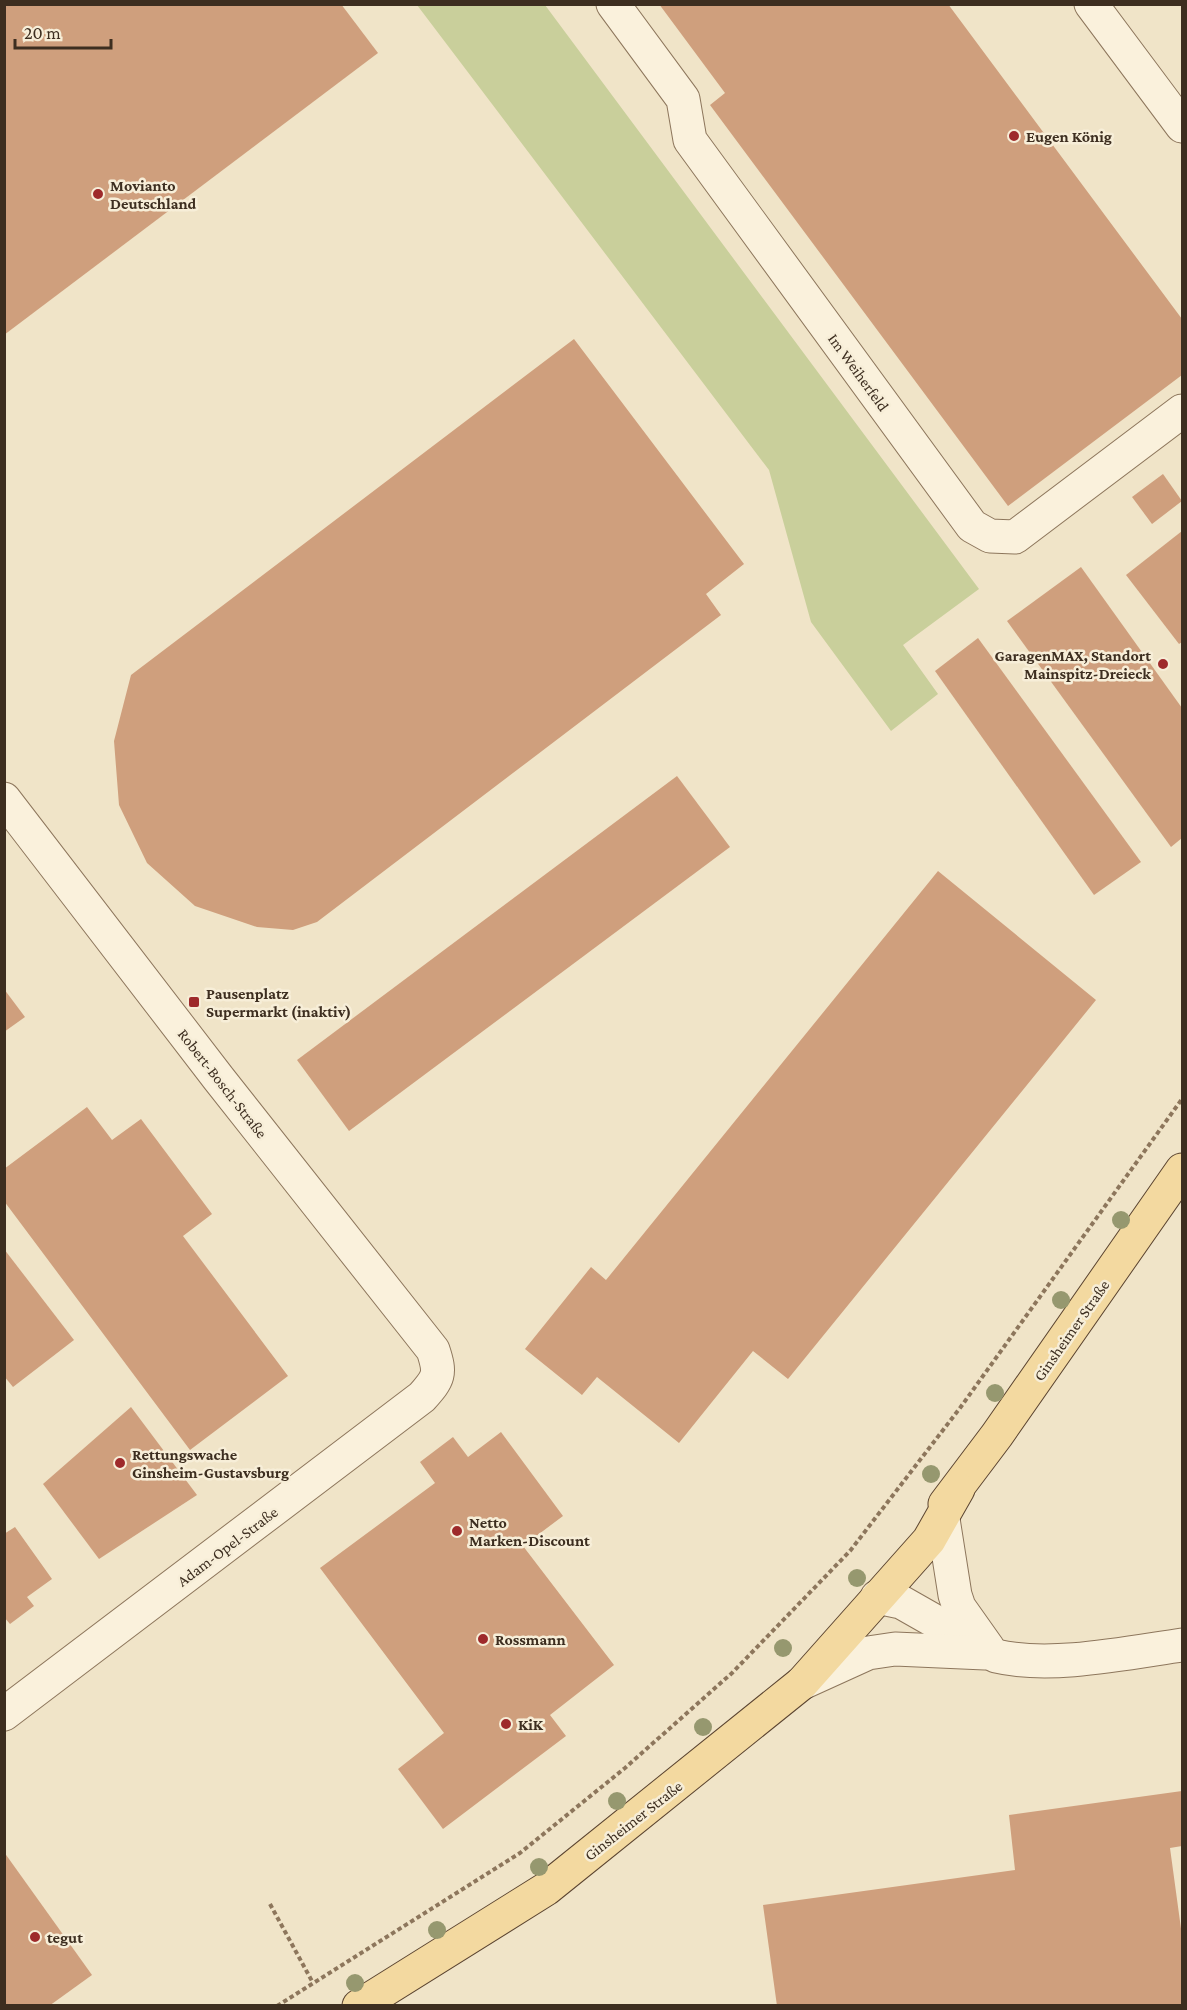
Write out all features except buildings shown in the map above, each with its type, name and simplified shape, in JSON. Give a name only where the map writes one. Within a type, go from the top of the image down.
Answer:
[{"type":"main road","name":"Ginsheimer Straße","points":[[877,1597],[906,1549],[958,1489],[1182,1170]]},
{"type":"main road","name":"Ginsheimer Straße","points":[[359,2006],[443,1956],[546,1889],[801,1683],[929,1540],[958,1489]]},
{"type":"street","name":"Im Weiherfeld","points":[[613,4],[683,99],[690,140],[972,526],[990,536],[1015,537],[1182,411]]},
{"type":"street","points":[[1091,4],[1182,126]]},
{"type":"street","name":"Robert-Bosch-Straße","points":[[4,798],[219,1079],[433,1350],[439,1369]]},
{"type":"street","name":"Adam-Opel-Straße","points":[[4,1714],[422,1397],[435,1382],[439,1369]]},
{"type":"street","points":[[943,1519],[959,1607],[992,1654]]},
{"type":"street","points":[[877,1597],[901,1602],[992,1654]]},
{"type":"street","points":[[801,1683],[868,1653],[895,1649],[992,1654],[1025,1662],[1113,1655],[1182,1645]]},
{"type":"path","points":[[277,2006],[520,1853],[625,1768],[732,1673],[850,1551],[960,1408],[1182,1099]]},
{"type":"path","points":[[270,1904],[313,1983]]},
{"type":"green space","points":[[417,5],[545,5],[979,589],[903,645],[938,694],[891,731],[811,622],[769,470]]},
{"type":"place","name":"Eugen König","points":[[1014,136]]},
{"type":"place","name":"Movianto Deutschland","points":[[98,194]]},
{"type":"place","name":"GaragenMAX, Standort Mainspitz-Dreieck","points":[[1163,664]]},
{"type":"place","name":"Pausenplatz Supermarkt (inaktiv)","points":[[194,1002]]},
{"type":"place","name":"Rettungswache Ginsheim-Gustavsburg","points":[[120,1463]]},
{"type":"place","name":"Netto Marken-Discount","points":[[457,1531]]},
{"type":"place","name":"Rossmann","points":[[483,1639]]},
{"type":"place","name":"KiK","points":[[506,1724]]},
{"type":"place","name":"tegut","points":[[35,1937]]}]
